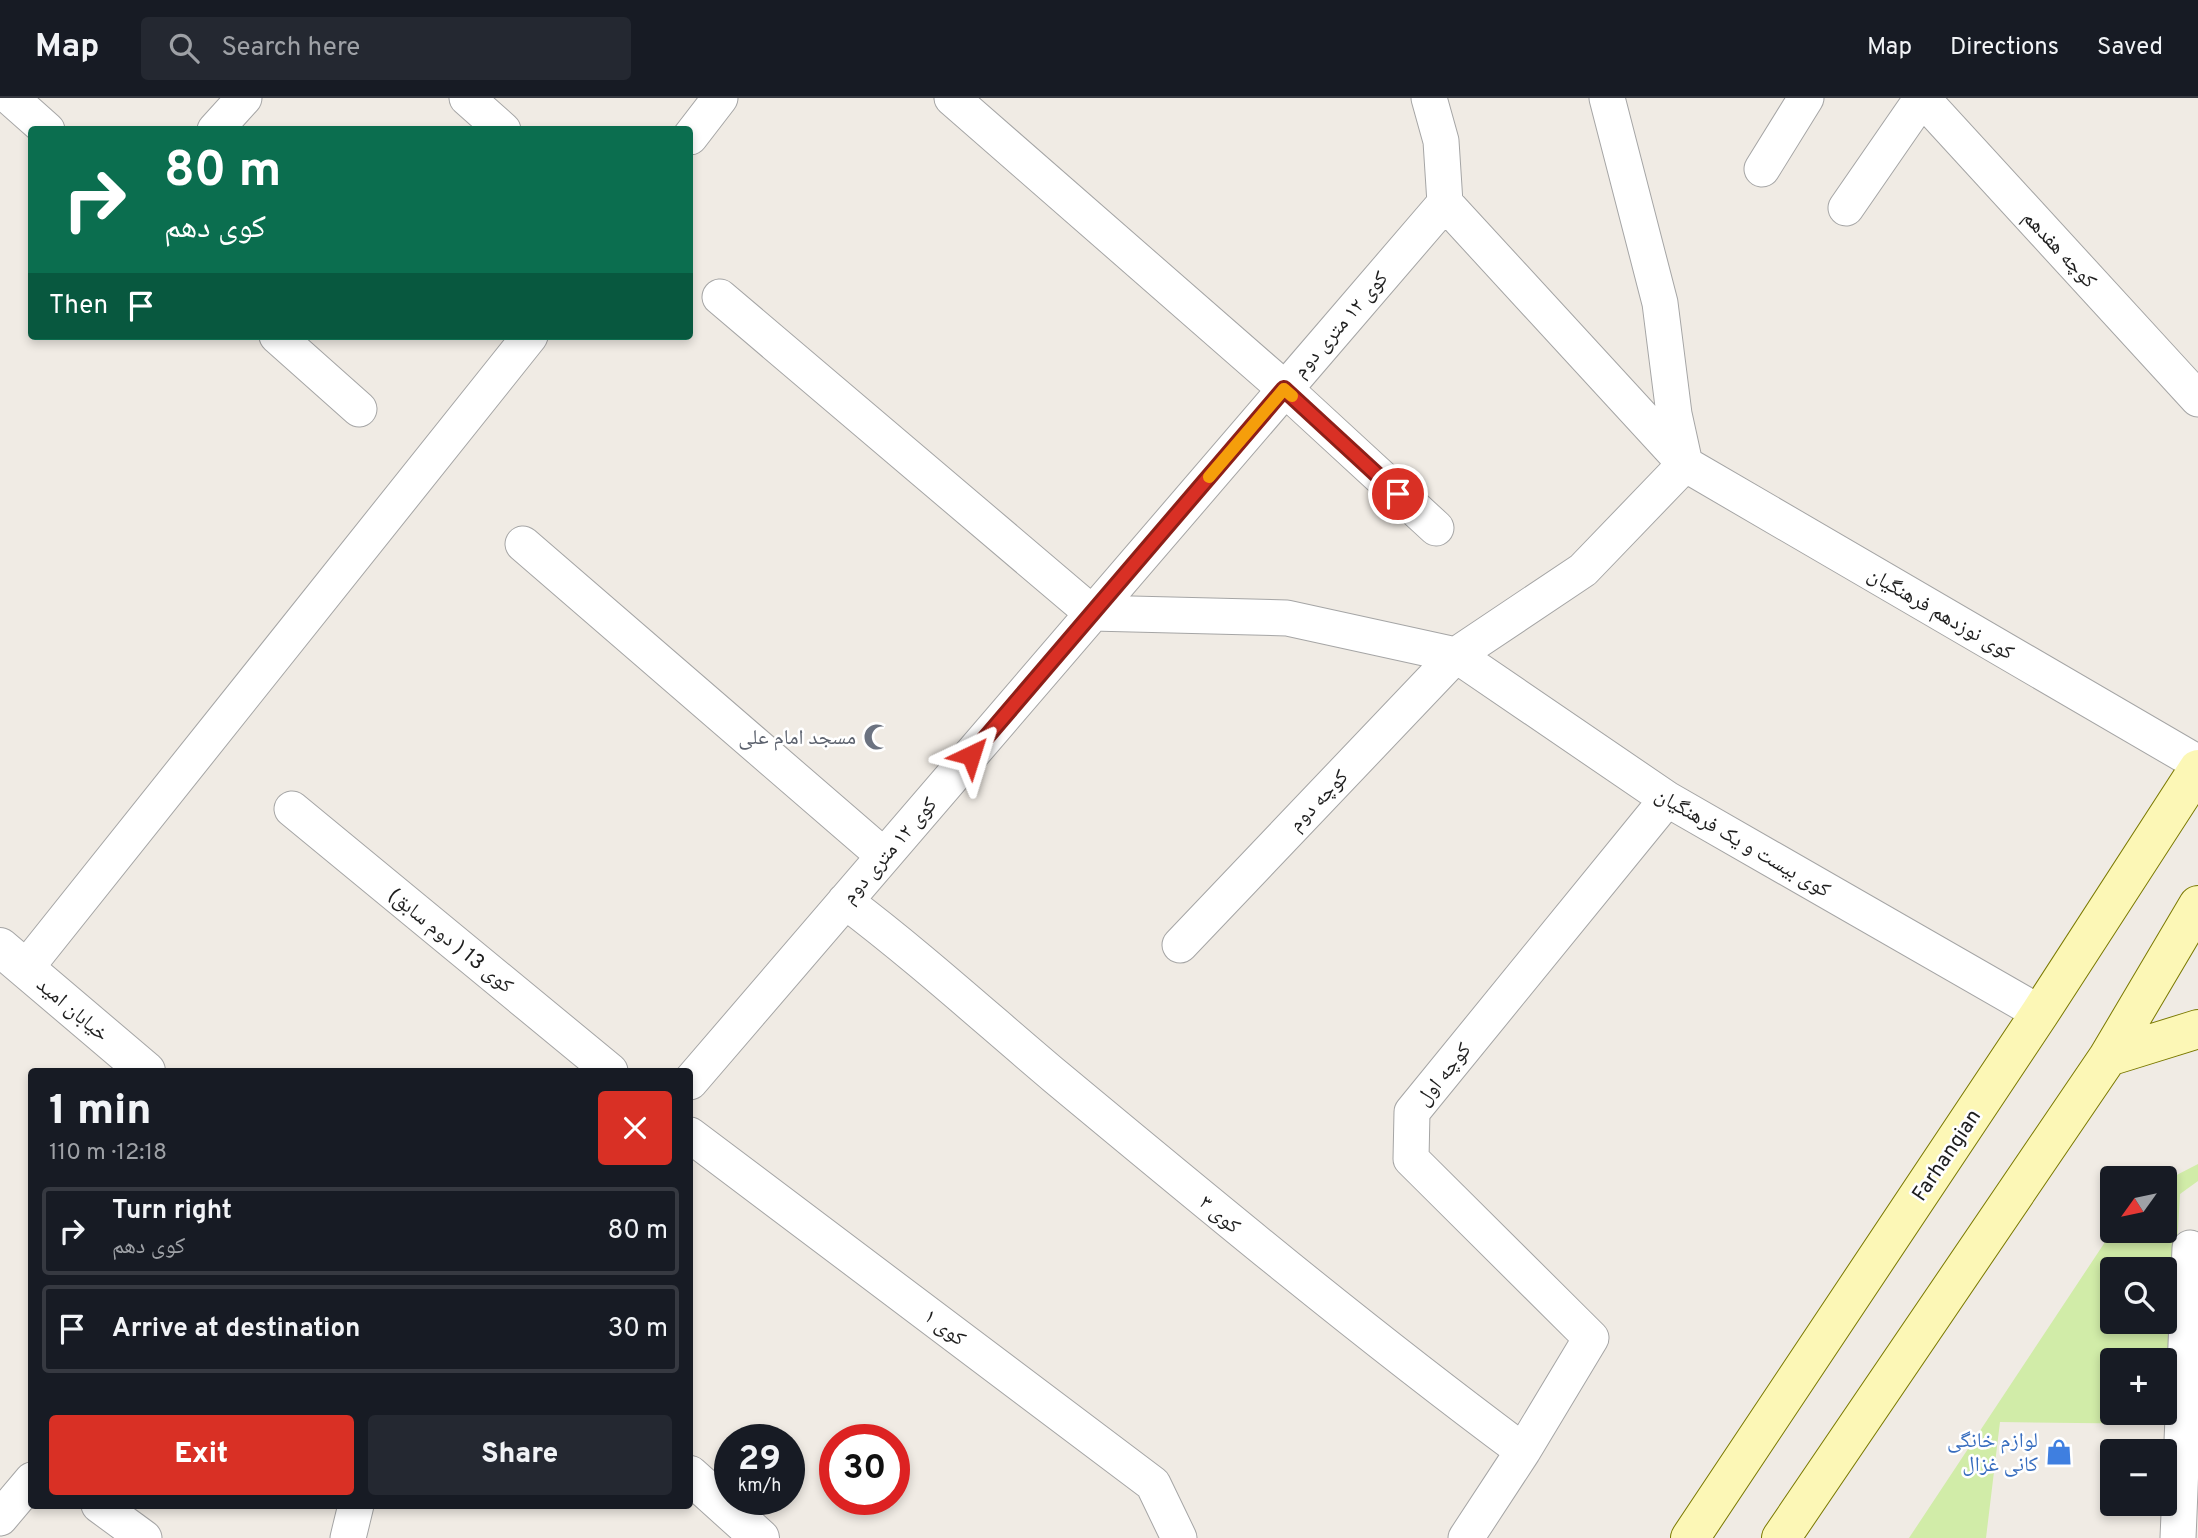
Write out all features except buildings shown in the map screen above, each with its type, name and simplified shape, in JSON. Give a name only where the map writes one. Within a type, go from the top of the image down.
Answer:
[{"type":"main road","name":"Farhangian","points":[[1690,1538],[2040,1013],[2198,769]]},
{"type":"main road","points":[[1781,1538],[2108,1057],[2198,905]]},
{"type":"main road","points":[[2108,1057],[2198,1029]]},
{"type":"street","points":[[11,98],[42,126]]},
{"type":"street","points":[[219,126],[244,98]]},
{"type":"street","points":[[467,98],[498,126]]},
{"type":"street","points":[[693,133],[720,98]]},
{"type":"street","points":[[952,98],[1284,389],[1436,528]]},
{"type":"street","points":[[1429,98],[1441,141],[1445,203]]},
{"type":"street","points":[[1607,98],[1660,303],[1674,414],[1685,464]]},
{"type":"street","points":[[1762,169],[1806,98]]},
{"type":"street","points":[[1846,208],[1922,98]]},
{"type":"street","name":"کوچه هفدهم","points":[[1922,98],[2198,399]]},
{"type":"street","name":"کوی ۱۲ متری دوم","points":[[693,1078],[1445,203]]},
{"type":"street","name":"کوی نوزدهم فرهنگیان","points":[[1445,203],[1685,464],[2198,763]]},
{"type":"street","points":[[720,298],[1092,613],[1287,618],[1456,655]]},
{"type":"street","points":[[281,340],[359,409]]},
{"type":"street","points":[[13,958],[527,340]]},
{"type":"street","name":"کوچه دوم","points":[[1180,945],[1456,655],[1583,570],[1685,464]]},
{"type":"street","points":[[523,544],[884,856]]},
{"type":"street","name":"کوی بیست و یک فرهنگیان","points":[[1456,655],[1667,799],[2040,1013]]},
{"type":"street","name":"کوچه اول","points":[[1523,1451],[1591,1338],[1411,1159],[1412,1112],[1667,799]]},
{"type":"street","name":"کوی 13 ( دوم سابق)","points":[[292,809],[606,1068]]},
{"type":"street","name":"کوی ۳","points":[[845,901],[901,943],[979,1013],[1286,1269],[1523,1451]]},
{"type":"street","name":"خیابان امید","points":[[13,958],[142,1068]]},
{"type":"street","name":"کوی ۱","points":[[693,1137],[1153,1484],[1179,1538]]},
{"type":"street","points":[[2178,1538],[2190,1248]]},
{"type":"street","points":[[1466,1538],[1523,1451]]},
{"type":"street","points":[[693,1478],[760,1538]]},
{"type":"street","points":[[0,1518],[28,1485]]},
{"type":"street","points":[[104,1509],[144,1538]]},
{"type":"street","points":[[348,1538],[355,1509]]},
{"type":"green space","points":[[2198,1164],[2198,1181],[2180,1194],[2176,1257],[2100,1257],[2100,1334],[2172,1334],[2171,1348],[2100,1348],[2100,1423],[2000,1422],[1986,1538],[1909,1538],[2104,1243],[2177,1243],[2177,1175]]},
{"type":"slow traffic","points":[[1209,477],[1284,389],[1292,396]]},
{"type":"place","name":"مسجد امام علی","points":[[877,737]]},
{"type":"place","name":"لوازم خانگی کانی غزال","points":[[2059,1452]]},
{"type":"route","points":[[971,755],[1284,389],[1398,494]]}]
